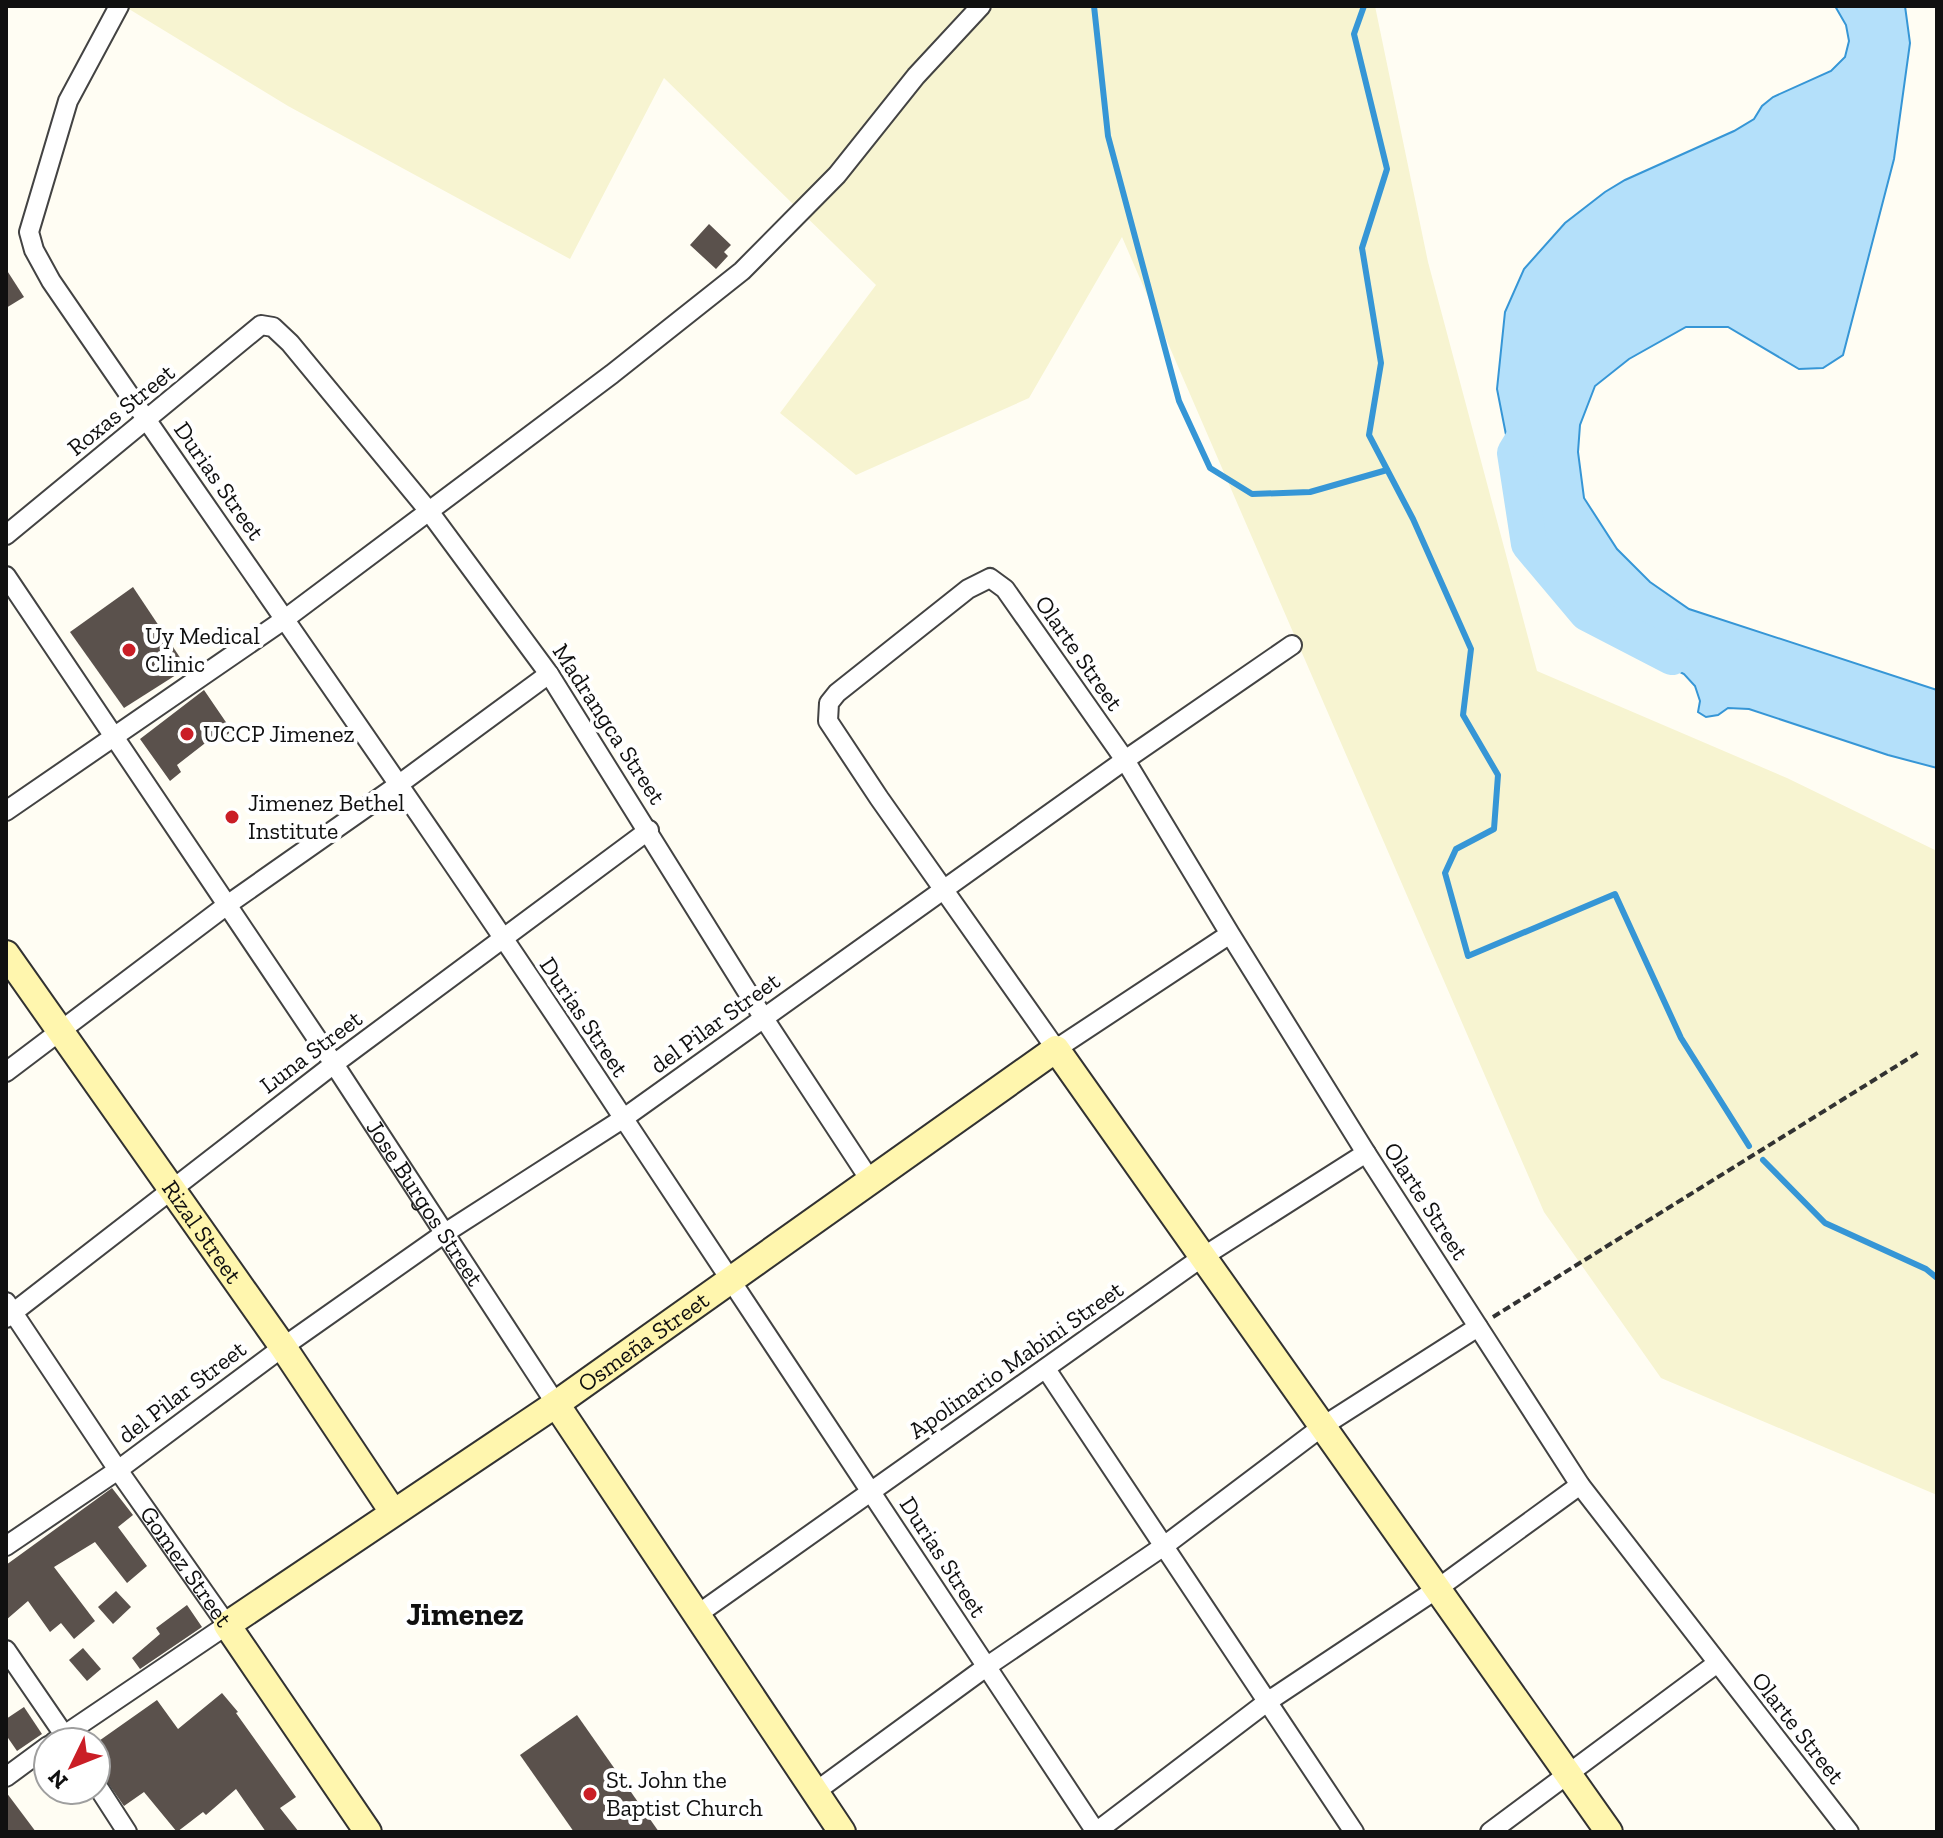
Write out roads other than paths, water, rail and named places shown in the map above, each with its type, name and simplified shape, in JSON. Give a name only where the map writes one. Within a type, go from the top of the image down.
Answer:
[{"type":"street","name":"Durias Street","points":[[119,6],[68,101],[29,232],[34,250],[51,281],[624,1118],[729,1282],[1096,1832]]},
{"type":"street","points":[[6,811],[285,619],[612,374],[742,271],[837,175],[916,76],[981,6]]},
{"type":"street","name":"Madrangca Street","points":[[267,324],[290,343],[428,510],[549,674],[763,1017],[870,1180]]},
{"type":"street","name":"Roxas Street","points":[[6,535],[261,325],[267,324]]},
{"type":"street","name":"Jose Burgos Street","points":[[6,576],[334,1064],[556,1404],[842,1832]]},
{"type":"street","name":"Olarte Street","points":[[944,890],[862,773],[828,721],[827,713],[829,703],[837,693],[968,589],[990,578],[1005,589],[1125,760],[1366,1153],[1580,1485],[1849,1832]]},
{"type":"street","name":"del Pilar Street","points":[[6,1546],[118,1470],[283,1347],[445,1233],[624,1118],[1125,760],[1292,645]]},
{"type":"street","points":[[6,1072],[227,905],[549,674]]},
{"type":"street","name":"Luna Street","points":[[9,1311],[649,830]]},
{"type":"street","points":[[944,890],[1609,1832]]},
{"type":"street","name":"Osmeña Street","points":[[82,1726],[556,1404],[1056,1049],[1230,934]]},
{"type":"street","name":"Rizal Street","points":[[6,954],[283,1347],[393,1512]]},
{"type":"street","name":"Apolinario Mabini Street","points":[[698,1614],[1201,1258],[1366,1153]]},
{"type":"street","name":"Gomez Street","points":[[9,1311],[366,1831]]},
{"type":"street","points":[[815,1792],[986,1667],[1164,1546],[1323,1426],[1478,1327]]},
{"type":"street","points":[[1046,1369],[1354,1832]]},
{"type":"street","points":[[1096,1832],[1267,1702],[1437,1589],[1580,1485]]},
{"type":"street","points":[[6,1650],[53,1726]]},
{"type":"street","points":[[1490,1832],[1716,1664]]},
{"type":"street","points":[[6,1777],[32,1758]]},
{"type":"street","points":[[110,1806],[127,1832]]},
{"type":"water","points":[[1835,6],[1905,6],[1910,43],[1894,159],[1843,355],[1823,368],[1799,369],[1728,327],[1686,327],[1629,359],[1595,386],[1580,425],[1578,452],[1584,498],[1617,549],[1650,582],[1689,609],[1937,690],[1937,768],[1749,709],[1728,708],[1718,715],[1706,717],[1698,712],[1700,701],[1695,686],[1684,674],[1656,660],[1637,645],[1616,616],[1586,605],[1574,580],[1565,576],[1539,540],[1508,445],[1497,389],[1505,312],[1524,269],[1565,223],[1605,192],[1734,131],[1754,119],[1762,106],[1773,97],[1831,71],[1845,57],[1849,41],[1846,25]]},
{"type":"waterway","points":[[1094,6],[1108,136],[1179,401],[1210,468],[1252,494],[1310,492],[1387,470]]},
{"type":"waterway","points":[[1364,6],[1354,34],[1387,169],[1362,248],[1381,363],[1369,435],[1413,519],[1471,649],[1463,715],[1498,775],[1494,829],[1456,849],[1445,873],[1468,956],[1615,894],[1681,1038],[1749,1146]]},
{"type":"waterway","points":[[1527,433],[1515,453],[1529,544],[1587,613],[1672,657]]},
{"type":"waterway","points":[[1763,1160],[1825,1223],[1926,1269],[1937,1278]]},
{"type":"place","name":"Uy Medical Clinic","points":[[129,650]]},
{"type":"place","name":"UCCP Jimenez","points":[[187,734]]},
{"type":"place","name":"Jimenez Bethel Institute","points":[[232,817]]},
{"type":"place","name":"St. John the Baptist Church","points":[[590,1794]]},
{"type":"district","name":"Jimenez","points":[[465,1614]]}]
